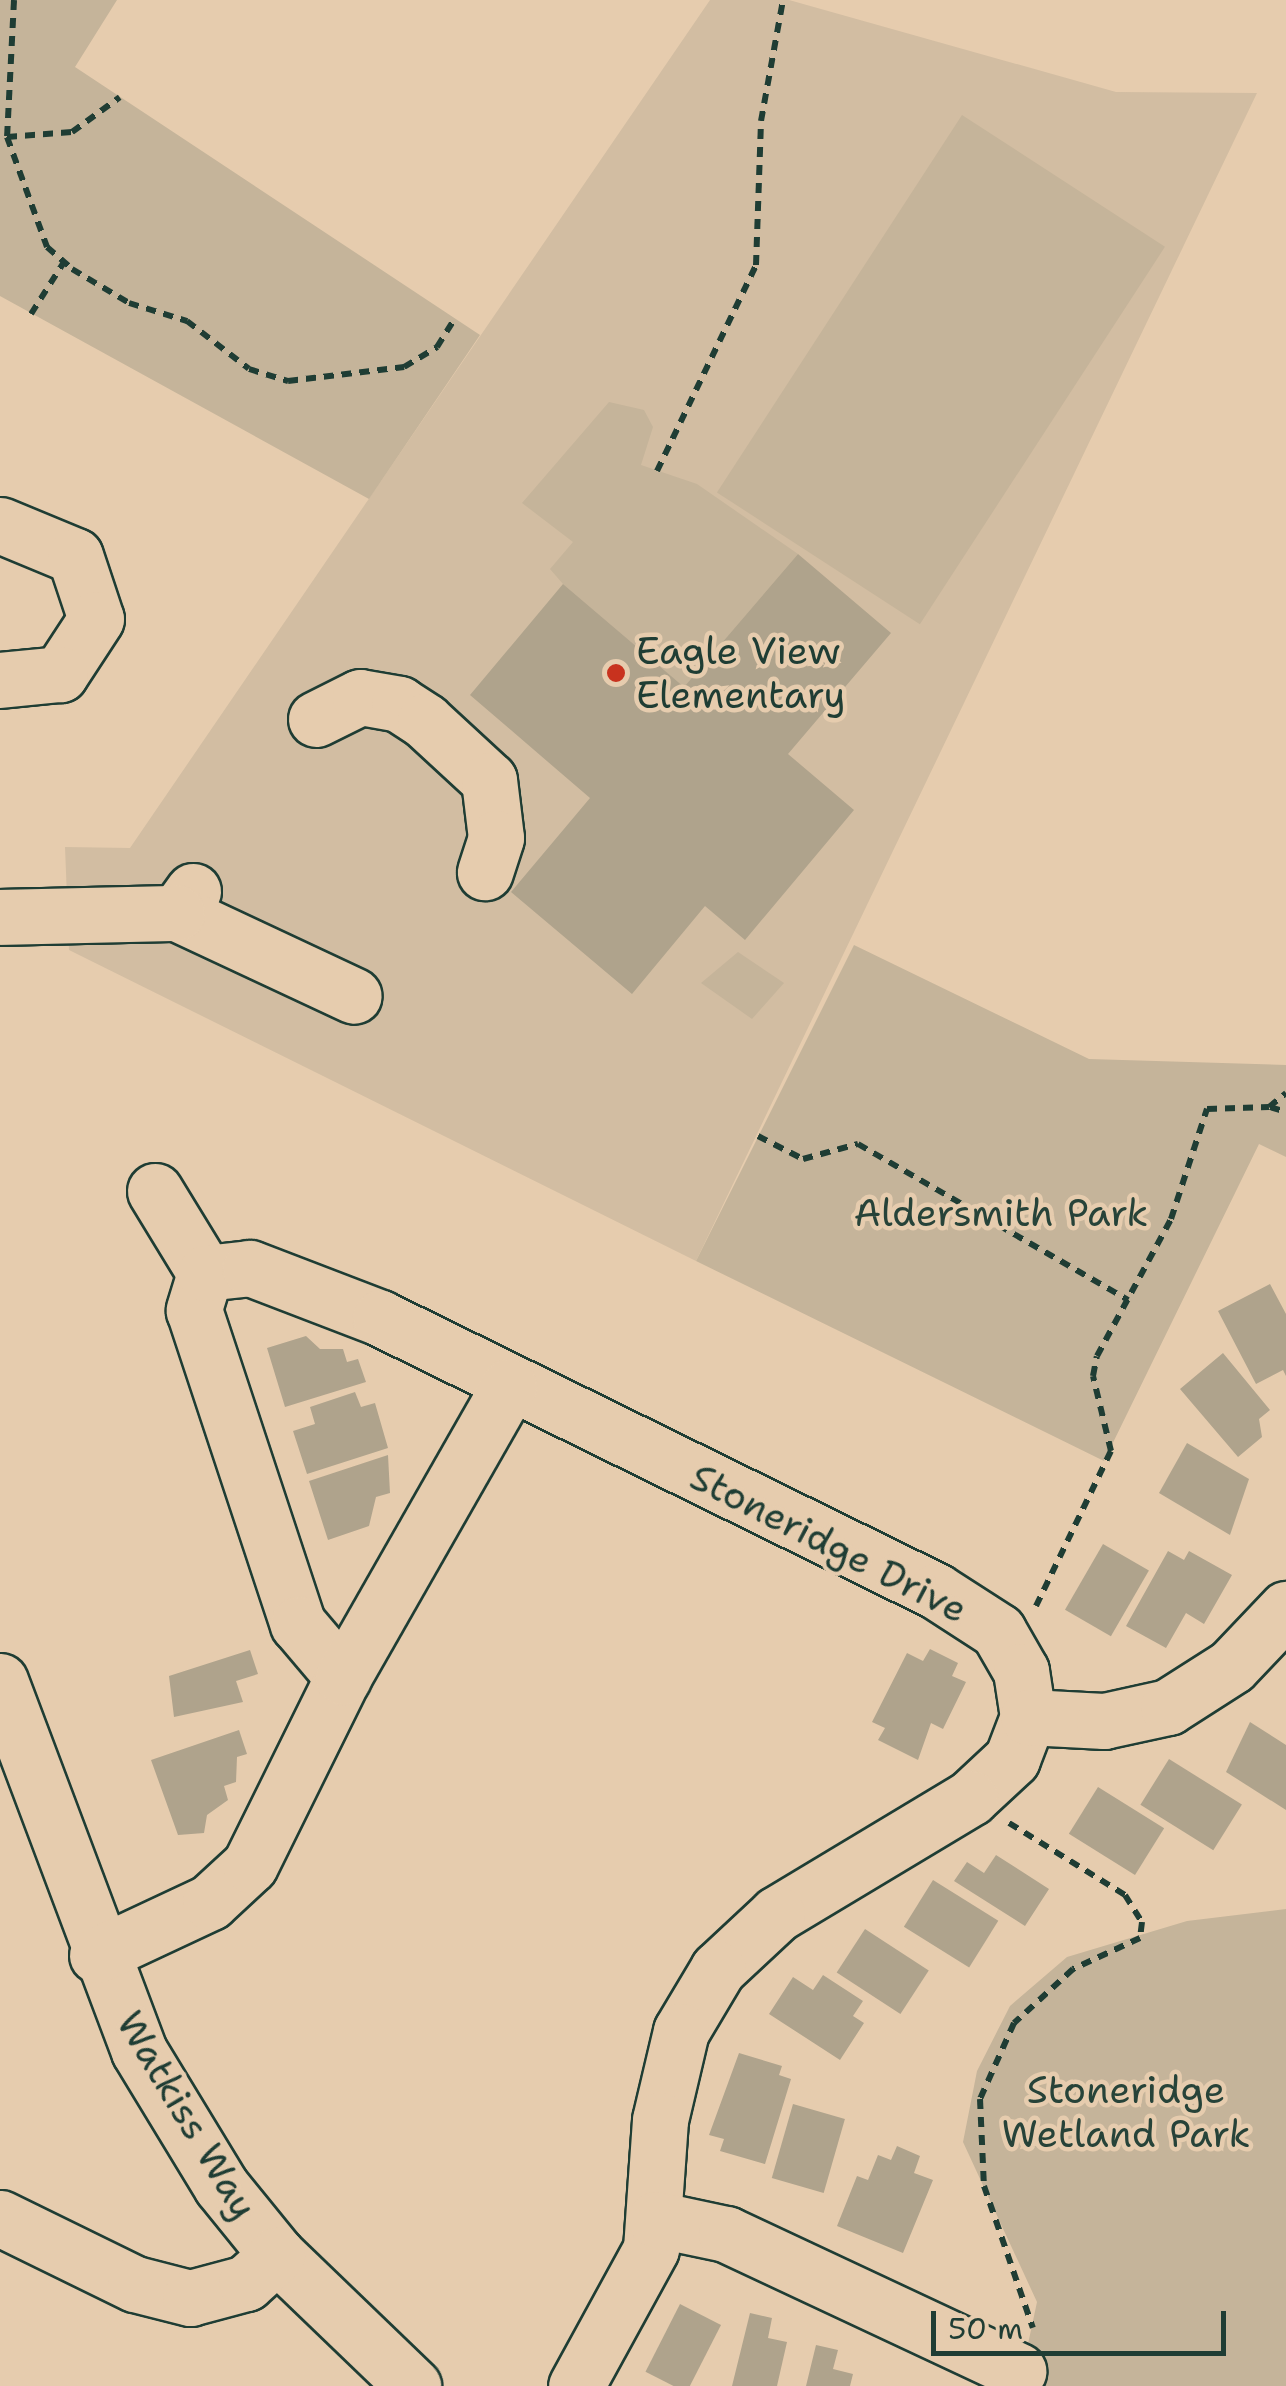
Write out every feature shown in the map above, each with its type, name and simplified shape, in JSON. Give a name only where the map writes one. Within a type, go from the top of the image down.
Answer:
[{"type":"street","points":[[0,525],[75,556],[96,618],[60,674],[0,680]]},
{"type":"street","points":[[316,719],[360,698],[399,704],[425,721],[489,780],[496,838],[485,872]]},
{"type":"street","points":[[0,917],[185,902],[354,996]]},
{"type":"street","points":[[155,1191],[206,1274],[194,1310],[298,1624],[343,1676]]},
{"type":"street","name":"Stoneridge Drive","points":[[206,1274],[250,1268],[380,1318],[509,1386],[936,1592],[1006,1646],[1028,1717]]},
{"type":"street","points":[[97,1955],[210,1902],[250,1865],[343,1676],[509,1386]]},
{"type":"street","points":[[576,2386],[630,2298],[655,2219],[660,2120],[681,2032],[718,1969],[777,1914],[970,1798],[1012,1759],[1028,1717],[1104,1721],[1168,1707],[1232,1666],[1286,1609]]},
{"type":"street","name":"Watkiss Way","points":[[0,1681],[97,1955],[139,2051],[222,2186],[277,2255],[412,2386]]},
{"type":"street","points":[[0,2218],[135,2284],[190,2298],[246,2283],[277,2255]]},
{"type":"street","points":[[655,2219],[726,2234],[1027,2355]]},
{"type":"path","points":[[14,0],[7,136],[24,200],[64,262],[129,303],[187,321],[224,356],[288,381],[404,367],[438,347],[454,320]]},
{"type":"path","points":[[658,471],[756,265],[761,121],[783,0]]},
{"type":"path","points":[[7,136],[72,132],[120,97]]},
{"type":"path","points":[[31,314],[64,262]]},
{"type":"path","points":[[1269,1107],[1286,1093]]},
{"type":"path","points":[[1006,1646],[1033,1612],[1111,1451],[1092,1376],[1171,1219],[1207,1109],[1220,1102],[1286,1112]]},
{"type":"path","points":[[758,1136],[819,1160],[858,1144],[1128,1300]]},
{"type":"path","points":[[970,1798],[1126,1895],[1142,1922],[1140,1938],[1073,1969],[1024,2012],[980,2099],[984,2186],[1027,2355]]},
{"type":"shaded area","name":"Eagle View Elementary","points":[[710,0],[789,0],[1116,92],[1257,93],[696,1261],[69,950],[65,847],[130,848]]},
{"type":"green space","points":[[0,0],[117,0],[75,67],[480,335],[369,499],[0,296]]},
{"type":"green space","points":[[962,115],[1165,247],[920,624],[717,492]]},
{"type":"green space","points":[[609,402],[644,410],[653,427],[641,465],[697,484],[798,554],[684,687],[563,584],[550,569],[573,542],[522,503]]},
{"type":"green space","name":"Aldersmith Park","points":[[854,945],[1089,1059],[1286,1065],[1286,1157],[1259,1144],[1104,1461],[696,1261]]},
{"type":"green space","points":[[738,952],[784,983],[752,1019],[701,983]]},
{"type":"green space","name":"Stoneridge Wetland Park","points":[[1286,1909],[1286,2386],[1019,2386],[1037,2302],[963,2142],[977,2071],[1010,2006],[1067,1957],[1187,1921]]},
{"type":"building","points":[[798,554],[891,633],[788,754],[854,810],[745,940],[705,906],[632,994],[511,892],[590,798],[470,695],[563,584],[684,687]]},
{"type":"building","points":[[1270,1284],[1286,1314],[1286,1376],[1283,1370],[1256,1384],[1218,1311]]},
{"type":"building","points":[[306,1336],[320,1349],[343,1349],[347,1362],[358,1359],[366,1382],[285,1407],[267,1348]]},
{"type":"building","points":[[1223,1353],[1270,1410],[1259,1419],[1262,1437],[1238,1457],[1180,1389]]},
{"type":"building","points":[[355,1392],[361,1407],[375,1403],[388,1448],[307,1474],[293,1431],[315,1424],[310,1407]]},
{"type":"building","points":[[1187,1443],[1249,1479],[1230,1535],[1159,1493]]},
{"type":"building","points":[[388,1455],[390,1493],[376,1497],[369,1526],[328,1540],[309,1481]]},
{"type":"building","points":[[1103,1544],[1149,1570],[1111,1636],[1065,1610]]},
{"type":"building","points":[[1168,1551],[1184,1560],[1189,1551],[1232,1575],[1204,1624],[1186,1613],[1166,1648],[1126,1626]]},
{"type":"building","points":[[930,1649],[958,1663],[952,1676],[966,1682],[943,1729],[931,1723],[918,1760],[878,1740],[885,1728],[872,1722],[907,1653],[923,1661]]},
{"type":"building","points":[[250,1650],[258,1674],[236,1681],[243,1702],[174,1717],[169,1676]]},
{"type":"building","points":[[1250,1722],[1286,1745],[1286,1810],[1226,1772]]},
{"type":"building","points":[[239,1730],[247,1754],[237,1757],[236,1782],[224,1786],[228,1800],[207,1815],[204,1833],[178,1835],[151,1760]]},
{"type":"building","points":[[1169,1759],[1242,1805],[1213,1850],[1140,1805]]},
{"type":"building","points":[[1098,1787],[1164,1828],[1135,1875],[1069,1834]]},
{"type":"building","points":[[996,1855],[1049,1889],[1025,1926],[954,1881],[967,1862],[984,1873]]},
{"type":"building","points":[[933,1880],[998,1921],[969,1967],[904,1927]]},
{"type":"building","points":[[865,1929],[929,1970],[900,2014],[837,1973]]},
{"type":"building","points":[[823,1975],[863,2001],[853,2016],[864,2023],[840,2060],[769,2014],[793,1977],[813,1990]]},
{"type":"building","points":[[739,2053],[782,2066],[779,2075],[791,2079],[765,2164],[720,2151],[724,2139],[709,2135]]},
{"type":"building","points":[[793,2104],[845,2119],[824,2193],[772,2178]]},
{"type":"building","points":[[897,2146],[920,2156],[914,2173],[933,2180],[903,2253],[837,2226],[857,2176],[868,2180],[878,2155],[891,2160]]},
{"type":"building","points":[[680,2304],[721,2325],[690,2386],[674,2386],[645,2372]]},
{"type":"building","points":[[750,2313],[772,2318],[768,2338],[787,2342],[777,2386],[732,2386]]},
{"type":"building","points":[[816,2345],[838,2350],[833,2369],[853,2374],[850,2386],[806,2386]]},
{"type":"place","name":"Eagle View Elementary","points":[[616,673]]}]
